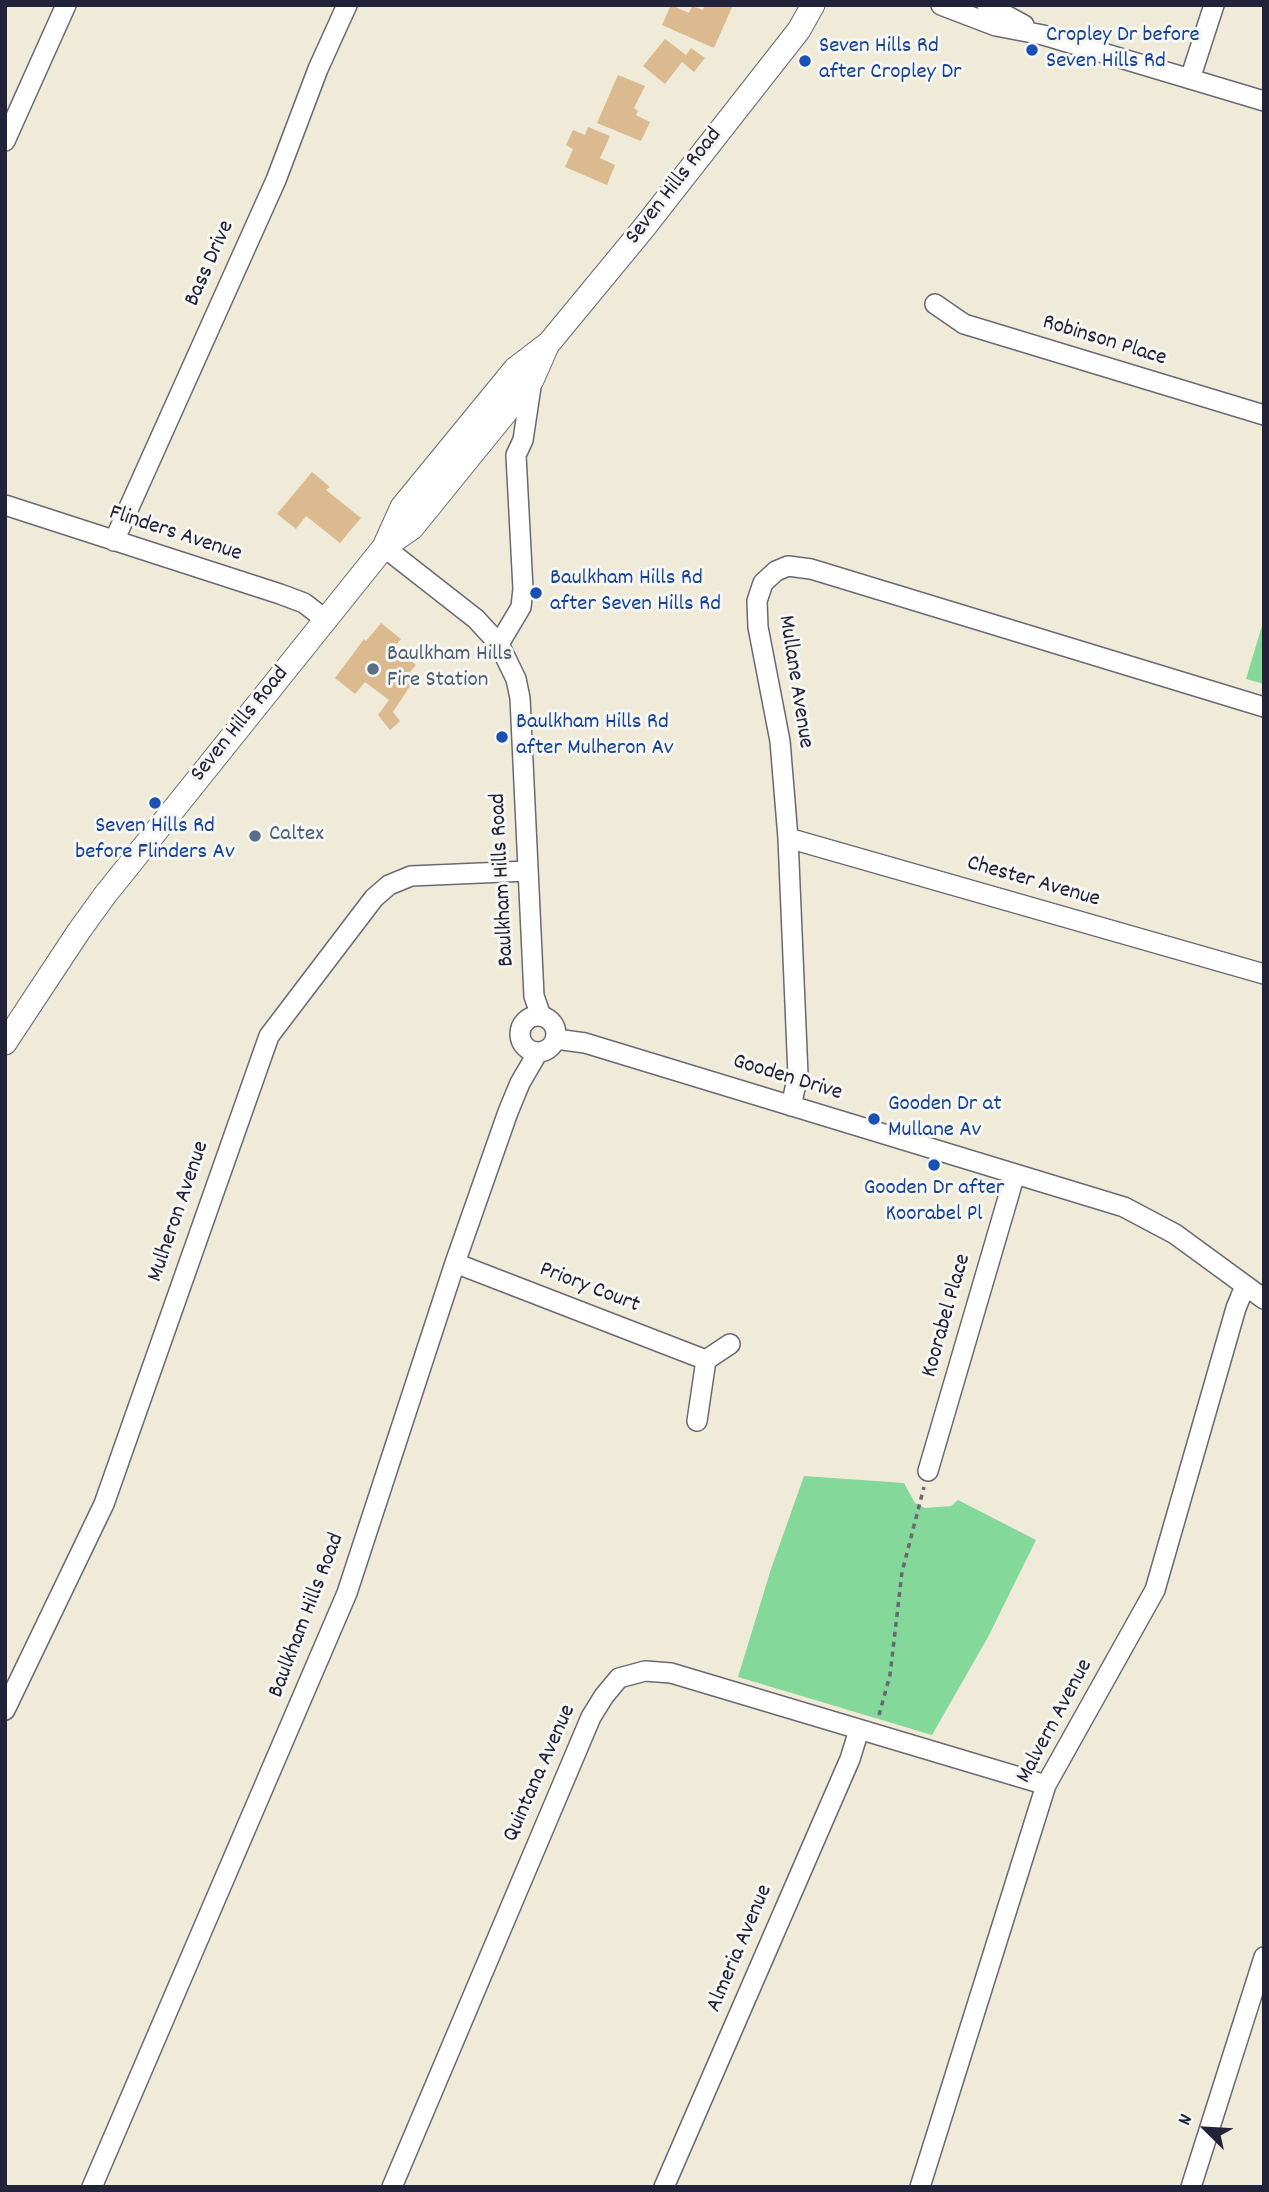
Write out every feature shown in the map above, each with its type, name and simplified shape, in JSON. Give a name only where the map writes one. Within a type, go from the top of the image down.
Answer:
[{"type":"main road","name":"Seven Hills Road","points":[[5,1043],[93,912],[384,547],[402,508],[516,369],[549,343],[643,229],[799,30],[813,5]]},
{"type":"main road","name":"Seven Hills Road","points":[[799,30],[830,5]]},
{"type":"main road","name":"Seven Hills Road","points":[[384,547],[412,528],[532,380],[549,343]]},
{"type":"street","points":[[5,141],[66,5]]},
{"type":"street","name":"Bass Drive","points":[[114,541],[276,180],[318,69],[347,5]]},
{"type":"street","points":[[941,5],[996,26],[1043,35],[1264,101]]},
{"type":"street","points":[[987,5],[1043,35]]},
{"type":"street","points":[[1190,79],[1214,5]]},
{"type":"street","name":"Robinson Place","points":[[935,304],[964,324],[1264,415]]},
{"type":"street","points":[[499,644],[522,607],[516,455],[523,440],[532,380]]},
{"type":"street","name":"Flinders Avenue","points":[[5,506],[280,594],[304,603],[326,620]]},
{"type":"street","name":"Baulkham Hills Road","points":[[384,547],[477,619],[499,644],[516,679],[520,698],[534,996],[541,1016]]},
{"type":"street","name":"Mullane Avenue","points":[[791,1106],[798,1075],[788,838],[780,741],[758,627],[757,601],[763,583],[776,571],[788,566],[811,569],[1264,707]]},
{"type":"street","name":"Chester Avenue","points":[[788,838],[1264,974]]},
{"type":"street","name":"Mulheron Avenue","points":[[5,1710],[11,1681],[104,1504],[269,1036],[374,898],[389,885],[411,876],[527,871]]},
{"type":"street","points":[[535,1016],[541,1016],[555,1026],[556,1039],[548,1049],[538,1052],[527,1049],[520,1035],[525,1022],[535,1016]]},
{"type":"street","name":"Gooden Drive","points":[[556,1039],[585,1043],[1124,1207],[1175,1234],[1264,1299]]},
{"type":"street","name":"Baulkham Hills Road","points":[[92,2187],[347,1593],[455,1263],[508,1112],[520,1083],[538,1052]]},
{"type":"street","name":"Koorabel Place","points":[[928,1471],[1015,1174]]},
{"type":"street","name":"Priory Court","points":[[455,1263],[706,1360]]},
{"type":"street","name":"Malvern Avenue","points":[[920,2187],[1046,1785],[1155,1590],[1236,1308],[1245,1286]]},
{"type":"street","points":[[697,1421],[706,1360],[730,1344]]},
{"type":"street","name":"Quintana Avenue","points":[[392,2187],[591,1717],[620,1678],[645,1671],[671,1672],[1046,1785]]},
{"type":"street","name":"Almeria Avenue","points":[[664,2187],[850,1759],[866,1732]]},
{"type":"street","points":[[1191,2187],[1264,1957]]},
{"type":"path","points":[[866,1732],[890,1675],[902,1572],[928,1471]]},
{"type":"green space","points":[[1264,619],[1264,684],[1246,679]]},
{"type":"green space","points":[[804,1476],[904,1483],[915,1503],[925,1508],[951,1506],[958,1500],[1036,1540],[988,1637],[932,1735],[738,1677],[771,1569]]},
{"type":"building","points":[[671,5],[689,13],[692,6],[703,10],[705,5],[733,5],[714,48],[662,25]]},
{"type":"building","points":[[665,39],[686,55],[691,48],[705,58],[694,72],[682,62],[665,84],[643,66]]},
{"type":"building","points":[[618,75],[645,86],[634,108],[638,111],[636,115],[650,122],[641,141],[597,123]]},
{"type":"building","points":[[588,127],[610,136],[600,158],[615,165],[607,185],[565,167],[573,149],[566,145],[573,130],[585,135]]},
{"type":"building","points":[[312,472],[330,487],[326,490],[361,518],[340,543],[306,516],[296,529],[277,514]]},
{"type":"building","points":[[381,623],[401,639],[395,646],[416,665],[410,672],[416,677],[393,712],[400,721],[390,730],[378,715],[389,700],[365,682],[355,694],[335,678],[364,639],[366,641]]},
{"type":"place","name":"Cropley Dr before Seven Hills Rd","points":[[1032,50]]},
{"type":"place","name":"Seven Hills Rd after Cropley Dr","points":[[805,61]]},
{"type":"place","name":"Baulkham Hills Rd after Seven Hills Rd","points":[[536,593]]},
{"type":"place","name":"Baulkham Hills Fire Station","points":[[373,669]]},
{"type":"place","name":"Baulkham Hills Rd after Mulheron Av","points":[[502,737]]},
{"type":"place","name":"Seven Hills Rd before Flinders Av","points":[[155,803]]},
{"type":"place","name":"Caltex","points":[[255,836]]},
{"type":"place","name":"Gooden Dr at Mullane Av","points":[[874,1119]]},
{"type":"place","name":"Gooden Dr after Koorabel Pl","points":[[934,1165]]}]
